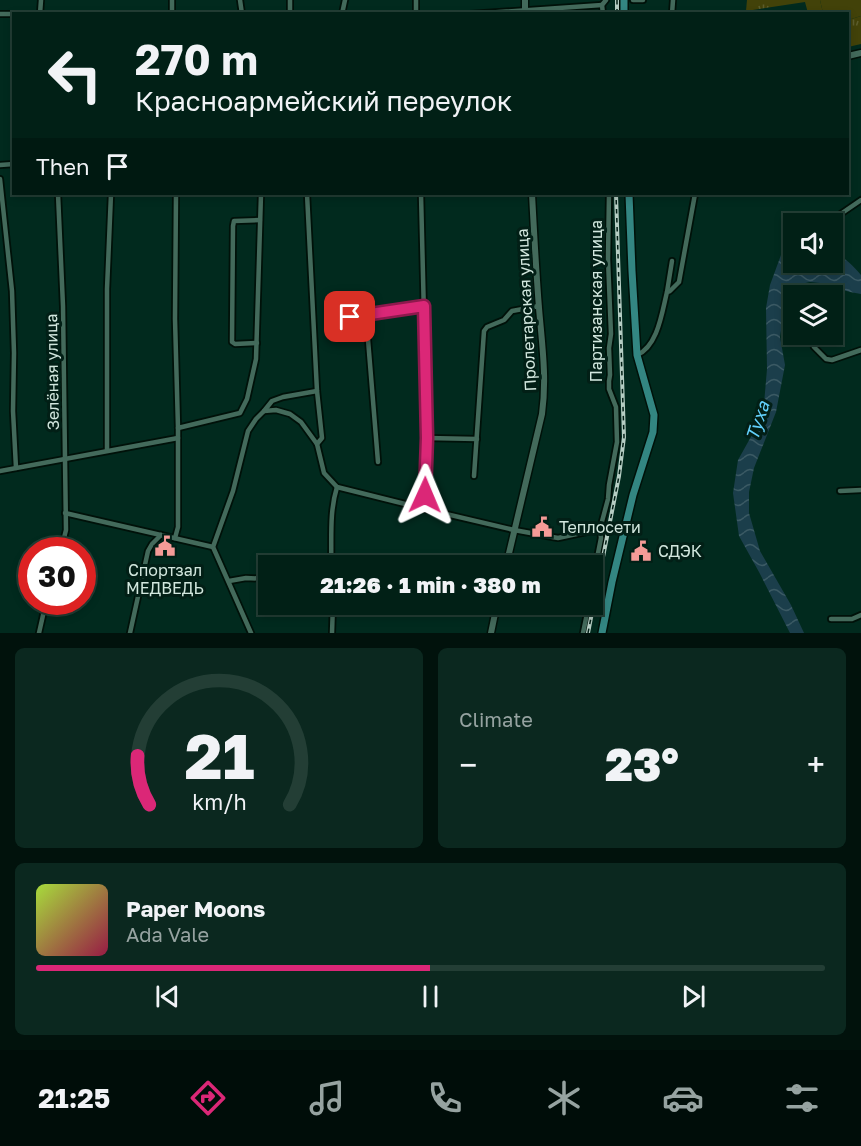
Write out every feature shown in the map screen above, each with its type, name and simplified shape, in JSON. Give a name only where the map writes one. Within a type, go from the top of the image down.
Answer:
[{"type":"main road","name":"Партизанская улица","points":[[602,633],[633,495],[653,432],[654,415],[637,356],[629,195]]},
{"type":"street","points":[[525,0],[525,12],[602,5]]},
{"type":"street","points":[[603,12],[602,5],[606,0]]},
{"type":"street","points":[[633,0],[643,0]]},
{"type":"street","points":[[0,179],[12,291],[16,468]]},
{"type":"street","name":"Зелёная улица","points":[[58,195],[63,306],[66,530],[64,537]]},
{"type":"street","points":[[107,450],[107,289],[111,195]]},
{"type":"street","points":[[176,195],[175,319],[178,428],[176,538]]},
{"type":"street","points":[[178,428],[240,413],[247,399],[256,359],[261,195]]},
{"type":"street","points":[[307,195],[317,391],[322,438],[317,444]]},
{"type":"street","points":[[421,195],[427,438],[425,510]]},
{"type":"street","name":"Пролетарская улица","points":[[508,555],[545,395],[532,195]]},
{"type":"street","name":"Партизанская улица","points":[[598,555],[600,529],[608,499],[617,442],[616,407],[609,389],[611,334],[608,259],[609,195]]},
{"type":"street","points":[[667,292],[679,282],[695,195]]},
{"type":"street","points":[[842,213],[861,200]]},
{"type":"street","points":[[257,344],[232,342],[233,226],[234,221],[260,220]]},
{"type":"street","points":[[637,356],[644,352],[657,331],[672,261]]},
{"type":"street","points":[[333,320],[424,306]]},
{"type":"street","points":[[474,476],[484,331],[504,320],[512,311],[539,306]]},
{"type":"street","points":[[366,315],[378,462]]},
{"type":"street","points":[[814,347],[825,360],[832,360],[861,350]]},
{"type":"street","points":[[251,633],[213,547],[233,491],[248,431],[256,419],[272,401],[317,391]]},
{"type":"street","points":[[264,411],[276,410],[290,414],[301,422],[317,444],[324,473],[337,487],[425,510],[558,538],[600,529]]},
{"type":"street","points":[[0,471],[178,438]]},
{"type":"street","points":[[427,438],[477,439]]},
{"type":"street","points":[[331,555],[332,501],[337,487]]},
{"type":"street","points":[[840,491],[861,490]]},
{"type":"street","points":[[65,513],[213,547]]},
{"type":"street","points":[[130,633],[148,551],[161,535]]},
{"type":"street","points":[[229,581],[258,579]]},
{"type":"street","points":[[39,633],[43,615]]},
{"type":"street","points":[[332,633],[333,615]]},
{"type":"street","points":[[491,633],[495,615]]},
{"type":"street","points":[[583,633],[587,615]]},
{"type":"street","points":[[831,620],[852,619],[861,615]]},
{"type":"green space","points":[[747,0],[820,0],[823,12],[808,12],[805,2],[746,11]]},
{"type":"green space","points":[[820,0],[861,0],[861,16],[849,20],[849,12],[823,12]]},
{"type":"green space","points":[[861,16],[861,44],[849,47],[849,20]]},
{"type":"water","points":[[783,254],[783,273],[843,273],[843,258],[861,275],[861,294],[843,290],[843,285],[810,282],[783,285],[783,318],[780,337],[785,365],[776,412],[754,468],[749,492],[749,513],[760,551],[804,633],[790,633],[739,536],[733,493],[738,460],[757,426],[764,404],[767,369],[766,308],[770,285]]},
{"type":"railway","points":[[617,0],[617,12]]},
{"type":"railway","points":[[588,633],[619,476],[624,437],[616,195]]},
{"type":"place","name":"Теплосети","points":[[542,527]]},
{"type":"place","name":"Спортзал МЕДВЕДЬ","points":[[165,546]]},
{"type":"place","name":"СДЭК","points":[[641,551]]},
{"type":"route","points":[[350,317],[424,306],[427,438],[425,495]]},
{"type":"water label","name":"Туха","points":[[758,421]]}]
